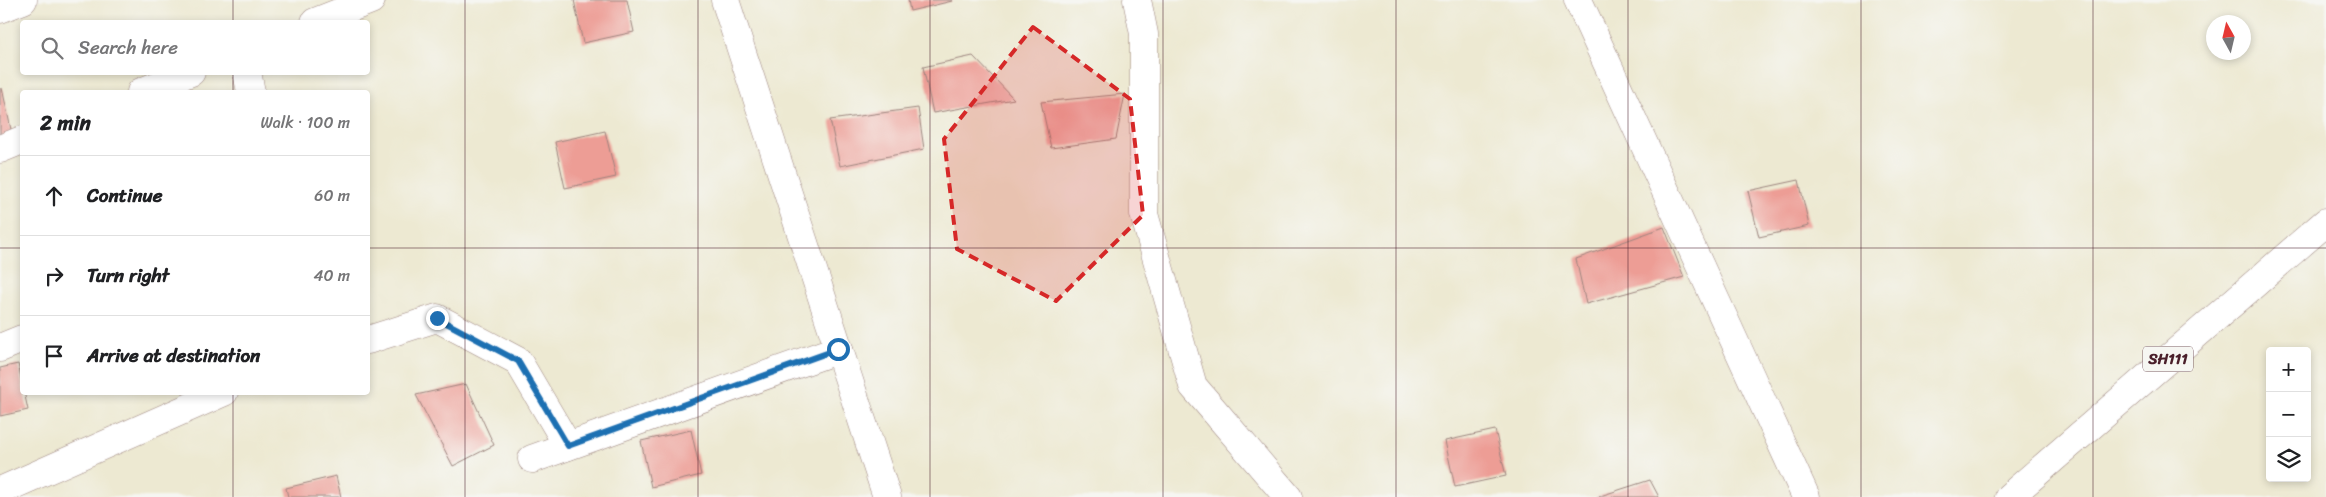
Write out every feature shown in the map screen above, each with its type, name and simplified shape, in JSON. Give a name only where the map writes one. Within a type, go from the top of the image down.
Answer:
[{"type":"street","points":[[0,9],[23,0]]},
{"type":"street","points":[[320,20],[371,0]]},
{"type":"street","points":[[725,0],[887,497]]},
{"type":"street","points":[[1136,0],[1144,34],[1144,214],[1193,386],[1288,497]]},
{"type":"street","points":[[1578,0],[1806,497]]},
{"type":"street","points":[[146,90],[184,75]]},
{"type":"street","points":[[248,75],[251,90]]},
{"type":"street","points":[[0,149],[20,141]]},
{"type":"street","name":"SH111","points":[[2009,497],[2326,222]]},
{"type":"street","points":[[370,339],[437,318],[518,361],[568,446]]},
{"type":"street","points":[[0,348],[20,340]]},
{"type":"street","points":[[532,459],[838,349]]},
{"type":"street","points":[[0,491],[217,395]]},
{"type":"highlighted area","points":[[1033,27],[1130,99],[1143,215],[1056,301],[957,249],[944,139]]},
{"type":"building","points":[[574,0],[627,0],[634,32],[583,43]]},
{"type":"building","points":[[908,0],[952,0],[952,1],[910,11]]},
{"type":"building","points":[[973,56],[1014,99],[933,113],[923,67]]},
{"type":"building","points":[[2,88],[12,134],[0,137],[0,89]]},
{"type":"building","points":[[1125,94],[1116,139],[1051,148],[1041,102]]},
{"type":"building","points":[[918,108],[924,149],[840,166],[830,120]]},
{"type":"building","points":[[605,131],[616,177],[565,188],[555,142]]},
{"type":"building","points":[[1799,180],[1809,226],[1759,237],[1748,191]]},
{"type":"building","points":[[1664,227],[1684,277],[1586,304],[1576,259]]},
{"type":"building","points":[[18,364],[20,395],[25,395],[28,410],[0,416],[0,368]]},
{"type":"building","points":[[466,384],[494,445],[453,466],[416,395]]},
{"type":"building","points":[[691,430],[701,475],[651,487],[641,441]]},
{"type":"building","points":[[1495,430],[1506,476],[1455,487],[1445,441]]},
{"type":"building","points":[[336,476],[341,497],[288,497],[286,488]]},
{"type":"building","points":[[1650,480],[1659,497],[1597,497]]},
{"type":"route","points":[[437,318],[518,361],[568,446],[838,349]]}]
